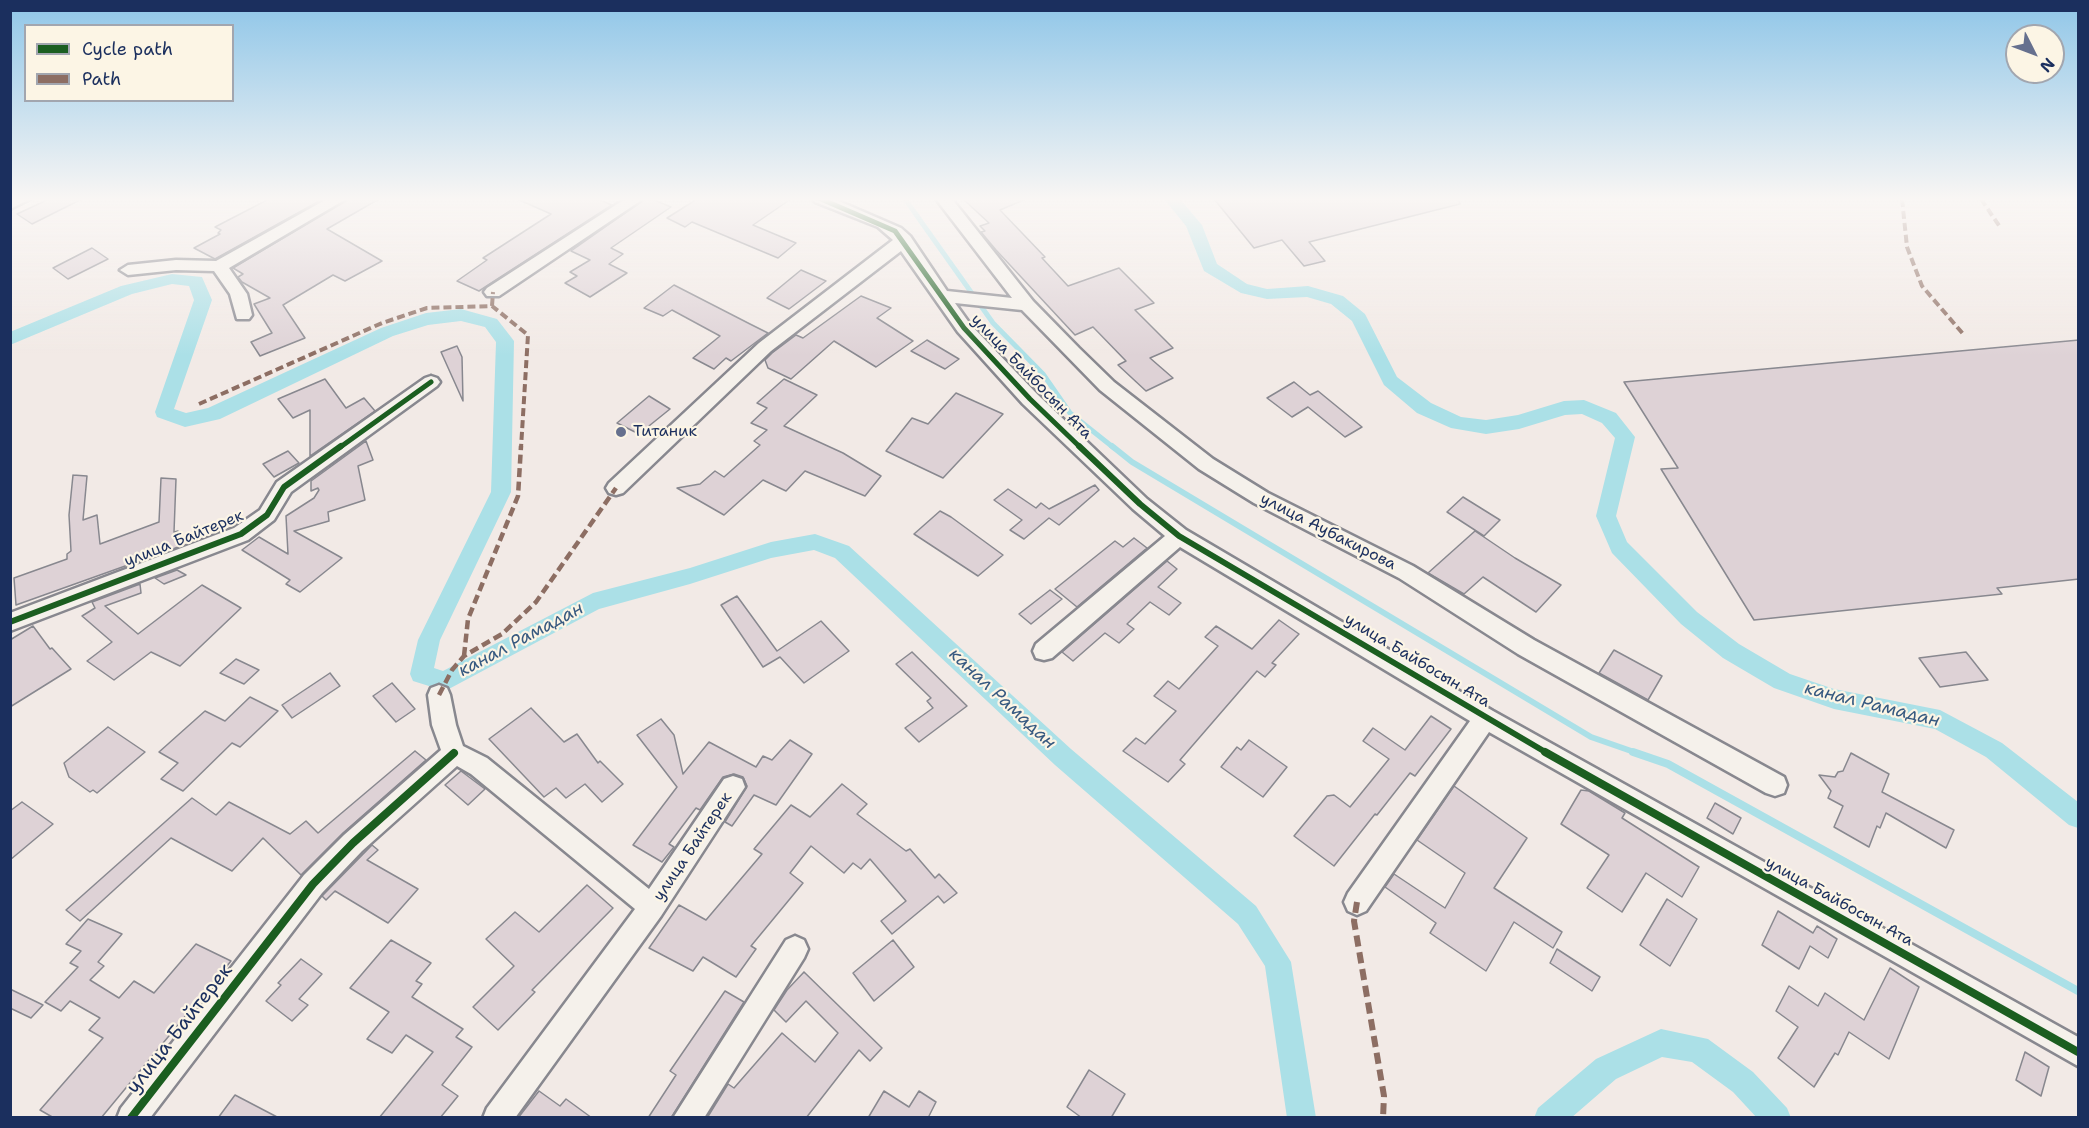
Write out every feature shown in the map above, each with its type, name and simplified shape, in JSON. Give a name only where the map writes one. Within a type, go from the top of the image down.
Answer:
[{"type":"street","points":[[128,270],[176,265],[219,266],[245,252]]},
{"type":"street","points":[[493,292],[555,252]]},
{"type":"street","points":[[616,488],[765,347],[889,252]]},
{"type":"street","name":"улица Байбосын Ата","points":[[913,252],[950,297],[964,328],[1051,421],[1140,504],[1179,536],[1485,718],[2079,1052]]},
{"type":"street","name":"улица Аубакирова","points":[[985,252],[1027,305],[1107,386],[1206,464],[1261,498],[1406,572],[1526,647],[1775,785]]},
{"type":"street","points":[[219,266],[238,294],[243,315]]},
{"type":"street","points":[[950,297],[1027,305]]},
{"type":"street","name":"улица Байтерек","points":[[10,622],[241,534],[267,515],[284,487],[431,382]]},
{"type":"street","points":[[1044,651],[1179,536]]},
{"type":"street","points":[[439,695],[444,725],[453,753]]},
{"type":"street","points":[[1357,902],[1485,718]]},
{"type":"street","name":"улица Байтерек","points":[[131,1118],[313,884],[353,843],[439,769],[453,753],[479,766],[652,907]]},
{"type":"street","name":"улица Байтерек","points":[[497,1118],[652,907],[733,788]]},
{"type":"street","points":[[687,1118],[795,949]]},
{"type":"building","points":[[85,252],[97,252],[108,259],[68,279],[53,268]]},
{"type":"building","points":[[201,252],[228,252],[215,259]]},
{"type":"building","points":[[260,252],[366,252],[382,261],[345,281],[333,275],[283,305],[305,338],[260,356],[251,342],[272,333],[254,304],[270,298],[242,282],[238,277],[243,274],[233,268]]},
{"type":"building","points":[[493,252],[540,252],[479,291],[457,281],[487,260],[483,258]]},
{"type":"building","points":[[572,252],[618,252],[623,254],[609,264],[627,273],[590,297],[565,283],[577,276],[570,272],[590,260]]},
{"type":"building","points":[[763,252],[786,252],[778,258]]},
{"type":"building","points":[[998,252],[1040,252],[1045,257],[1042,258],[1068,286],[1119,268],[1154,303],[1135,310],[1173,348],[1150,358],[1173,378],[1146,391],[1118,365],[1126,361],[1093,327],[1075,335]]},
{"type":"building","points":[[1292,252],[1317,252],[1325,261],[1304,266]]},
{"type":"building","points":[[801,270],[826,281],[789,309],[767,298]]},
{"type":"building","points":[[674,285],[768,333],[731,361],[726,358],[714,369],[693,358],[720,336],[672,310],[663,316],[644,308]]},
{"type":"building","points":[[861,296],[891,308],[877,318],[913,341],[876,367],[834,341],[791,379],[768,368],[765,360],[772,353],[796,335],[803,338]]},
{"type":"building","points":[[927,340],[959,359],[945,369],[911,351]]},
{"type":"building","points":[[2079,340],[2079,579],[1997,588],[2002,594],[1754,620],[1661,469],[1678,468],[1624,382]]},
{"type":"building","points":[[457,346],[462,357],[463,401],[441,352]]},
{"type":"building","points":[[325,379],[346,408],[364,398],[375,411],[310,456],[310,410],[293,418],[278,399]]},
{"type":"building","points":[[784,379],[817,395],[784,426],[843,453],[881,476],[865,496],[805,471],[786,491],[763,480],[724,515],[677,488],[700,484],[715,471],[724,477],[760,445],[754,441],[767,430],[751,423],[767,408],[757,403]]},
{"type":"building","points":[[1294,382],[1310,395],[1318,391],[1362,427],[1345,437],[1308,407],[1292,417],[1267,398]]},
{"type":"building","points":[[956,393],[1003,414],[943,478],[886,451],[912,418],[928,424]]},
{"type":"building","points":[[649,396],[670,409],[639,434],[617,423]]},
{"type":"building","points":[[366,441],[373,460],[358,466],[365,500],[328,512],[329,521],[294,531],[342,558],[300,592],[286,584],[290,580],[242,550],[259,537],[288,554],[286,516],[314,498],[319,490],[318,488],[311,491],[311,481]]},
{"type":"building","points":[[288,451],[299,463],[274,477],[263,464]]},
{"type":"building","points":[[73,475],[87,476],[83,520],[97,515],[100,544],[159,522],[161,478],[176,479],[174,532],[178,531],[184,545],[16,605],[14,578],[67,559],[67,554],[71,551],[69,515]]},
{"type":"building","points":[[1095,485],[1099,490],[1059,525],[1049,518],[1024,539],[1010,530],[1022,520],[994,500],[1008,489],[1036,508],[1041,503],[1049,509]]},
{"type":"building","points":[[1463,497],[1500,520],[1484,536],[1447,512]]},
{"type":"building","points":[[940,511],[1003,555],[978,576],[914,534]]},
{"type":"building","points":[[1475,531],[1561,585],[1536,612],[1483,577],[1464,594],[1428,573]]},
{"type":"building","points":[[1134,538],[1147,548],[1077,607],[1055,589],[1115,541],[1123,547]]},
{"type":"building","points":[[1167,561],[1177,569],[1158,587],[1181,603],[1169,615],[1150,602],[1127,624],[1134,629],[1119,643],[1105,633],[1073,661],[1062,652]]},
{"type":"building","points":[[177,570],[186,575],[164,584],[155,578]]},
{"type":"building","points":[[140,584],[141,593],[105,606],[138,634],[202,585],[241,608],[180,666],[151,652],[114,680],[87,661],[112,642],[82,616],[95,608],[92,602]]},
{"type":"building","points":[[1050,590],[1062,599],[1031,624],[1019,614]]},
{"type":"building","points":[[737,596],[777,651],[821,621],[849,651],[804,683],[780,657],[763,667],[721,605]]},
{"type":"building","points":[[1279,620],[1299,634],[1272,663],[1276,665],[1265,677],[1257,671],[1180,760],[1185,764],[1168,782],[1123,751],[1136,738],[1145,744],[1176,711],[1154,696],[1168,681],[1179,689],[1218,646],[1205,637],[1216,626],[1252,649]]},
{"type":"building","points":[[33,626],[50,649],[52,648],[71,669],[10,707],[10,640]]},
{"type":"building","points":[[1614,650],[1662,676],[1648,700],[1599,673]]},
{"type":"building","points":[[912,652],[967,706],[919,742],[905,728],[933,708],[927,701],[931,698],[896,664]]},
{"type":"building","points":[[1966,652],[1988,680],[1940,687],[1919,658]]},
{"type":"building","points":[[236,659],[259,670],[244,684],[220,673]]},
{"type":"building","points":[[330,673],[340,686],[292,718],[282,705]]},
{"type":"building","points":[[392,683],[415,709],[396,722],[373,696]]},
{"type":"building","points":[[250,697],[278,711],[240,747],[232,743],[183,791],[161,779],[178,763],[159,752],[205,711],[225,721]]},
{"type":"building","points":[[531,708],[564,742],[577,734],[598,763],[600,761],[623,784],[602,802],[585,784],[566,798],[556,788],[544,797],[489,739]]},
{"type":"building","points":[[1431,716],[1451,729],[1415,776],[1410,773],[1334,866],[1294,836],[1327,796],[1334,795],[1350,807],[1389,759],[1363,741],[1373,728],[1405,750]]},
{"type":"building","points":[[661,719],[674,735],[683,774],[709,742],[756,767],[763,756],[772,760],[790,740],[812,754],[776,805],[754,795],[732,826],[725,822],[747,786],[743,777],[734,774],[723,777],[700,810],[696,808],[669,844],[674,847],[662,862],[633,845],[677,787],[637,735]]},
{"type":"building","points":[[108,727],[145,752],[97,793],[93,790],[90,792],[69,777],[64,763]]},
{"type":"building","points":[[1249,740],[1287,767],[1263,797],[1221,767],[1237,747],[1241,750]]},
{"type":"building","points":[[415,751],[426,760],[343,833],[301,875],[263,838],[232,871],[171,838],[80,921],[66,910],[192,798],[216,815],[229,802],[290,834],[306,821],[318,833]]},
{"type":"building","points":[[1851,753],[1889,774],[1882,792],[1954,830],[1946,848],[1886,813],[1880,828],[1877,826],[1869,847],[1834,827],[1843,806],[1828,798],[1831,791],[1819,775],[1835,777],[1838,772],[1843,771]]},
{"type":"building","points":[[461,771],[485,789],[468,805],[445,785]]},
{"type":"building","points":[[842,784],[867,804],[857,814],[906,851],[910,849],[935,878],[939,874],[957,893],[944,903],[938,896],[892,934],[881,921],[906,901],[870,859],[861,869],[853,863],[844,873],[811,846],[790,873],[803,883],[751,946],[756,949],[736,977],[703,957],[693,971],[649,948],[679,905],[706,920],[762,854],[754,849],[791,805],[810,817]]},
{"type":"building","points":[[1454,786],[1527,838],[1494,888],[1562,932],[1553,948],[1514,922],[1486,971],[1430,933],[1436,923],[1385,887],[1394,874],[1445,908],[1465,873],[1417,840]]},
{"type":"building","points":[[1581,790],[1589,791],[1625,813],[1622,818],[1699,867],[1682,897],[1646,873],[1622,912],[1587,888],[1609,855],[1561,824]]},
{"type":"building","points":[[22,802],[53,824],[10,860],[10,811]]},
{"type":"building","points":[[1715,803],[1741,818],[1733,834],[1707,818]]},
{"type":"building","points":[[372,845],[378,850],[367,860],[418,889],[388,923],[335,891],[326,900],[322,896]]},
{"type":"building","points":[[587,885],[613,908],[532,990],[535,992],[498,1030],[473,1007],[514,966],[486,939],[515,912],[539,932]]},
{"type":"building","points":[[1667,899],[1697,919],[1670,966],[1640,945]]},
{"type":"building","points":[[1778,911],[1813,933],[1817,926],[1837,939],[1828,958],[1810,946],[1799,969],[1762,945]]},
{"type":"building","points":[[88,919],[122,934],[98,962],[104,966],[90,980],[119,998],[134,981],[154,993],[196,944],[231,961],[101,1118],[54,1118],[40,1110],[103,1038],[89,1030],[100,1018],[70,1001],[61,1011],[45,1002],[78,967],[70,963],[81,951],[66,944]]},
{"type":"building","points":[[391,940],[431,963],[416,981],[422,984],[412,997],[463,1029],[456,1037],[472,1047],[442,1085],[458,1096],[440,1118],[379,1118],[433,1052],[406,1035],[392,1053],[367,1039],[389,1012],[350,988]]},
{"type":"building","points":[[893,940],[914,967],[874,1001],[853,973]]},
{"type":"building","points":[[1557,949],[1600,977],[1592,991],[1550,963]]},
{"type":"building","points":[[301,959],[322,974],[299,999],[308,1005],[292,1021],[266,1001],[281,985],[278,983]]},
{"type":"building","points":[[1890,968],[1919,987],[1889,1059],[1849,1032],[1838,1055],[1835,1053],[1814,1087],[1778,1058],[1798,1027],[1776,1011],[1789,986],[1818,1006],[1825,993],[1864,1020]]},
{"type":"building","points":[[804,972],[882,1048],[870,1061],[859,1050],[806,1118],[707,1118],[728,1084],[734,1088],[782,1033],[815,1062],[838,1033],[806,1001],[786,1022],[774,1010],[787,990]]},
{"type":"building","points":[[10,989],[43,1005],[31,1018],[10,1008]]},
{"type":"building","points":[[725,991],[744,1002],[671,1118],[648,1118],[676,1075],[670,1071]]},
{"type":"building","points":[[2025,1052],[2049,1067],[2041,1096],[2016,1080]]},
{"type":"building","points":[[1089,1070],[1125,1094],[1111,1118],[1082,1118],[1067,1107]]},
{"type":"building","points":[[539,1091],[560,1106],[566,1099],[592,1118],[518,1118]]},
{"type":"building","points":[[884,1091],[909,1107],[919,1091],[936,1102],[928,1118],[868,1118]]},
{"type":"building","points":[[235,1095],[279,1118],[218,1118]]},
{"type":"waterway","points":[[942,252],[993,323],[1043,374],[1070,413],[1114,448]]},
{"type":"waterway","name":"канал Рамадан","points":[[1204,252],[1210,267],[1241,288],[1267,294],[1308,291],[1337,300],[1359,318],[1390,381],[1424,408],[1458,423],[1486,427],[1519,422],[1564,408],[1584,407],[1609,418],[1625,437],[1606,516],[1619,547],[1689,618],[1731,651],[1782,681],[1834,699],[1940,720],[1994,750],[2078,817]]},
{"type":"waterway","name":"канал Рамадан","points":[[10,339],[127,290],[172,279],[196,281],[203,300],[164,412],[185,420],[213,414],[387,332],[426,319],[461,315],[491,323],[505,341],[501,492],[429,640],[421,674],[445,681],[593,602],[690,576],[771,550],[815,542],[842,552],[1063,757],[1247,915],[1278,962],[1302,1118]]},
{"type":"waterway","points":[[1112,446],[1132,462],[1591,737],[1637,753]]},
{"type":"waterway","points":[[1633,752],[1668,764],[2078,991]]},
{"type":"waterway","name":"канал Рамадан","points":[[1548,1118],[1606,1069],[1661,1043],[1698,1049],[1743,1082],[1777,1118]]},
{"type":"marked path","points":[[1909,252],[1922,286],[1964,335]]},
{"type":"marked path","points":[[492,306],[493,292]]},
{"type":"marked path","points":[[199,404],[382,323],[427,308],[492,306],[528,335],[518,496],[468,619],[464,656]]},
{"type":"marked path","points":[[439,695],[452,670],[464,656],[502,634],[536,602],[616,488]]},
{"type":"marked path","points":[[1357,902],[1354,921],[1384,1096],[1383,1118]]},
{"type":"cycle path","points":[[910,252],[964,328],[1030,399],[1140,504],[1179,536],[1485,718],[2078,1052]]},
{"type":"cycle path","points":[[10,622],[241,534],[267,515],[284,487],[431,382]]},
{"type":"cycle path","points":[[131,1118],[313,884],[353,843],[439,769],[454,753]]},
{"type":"place","name":"Титаник","points":[[621,432]]}]
